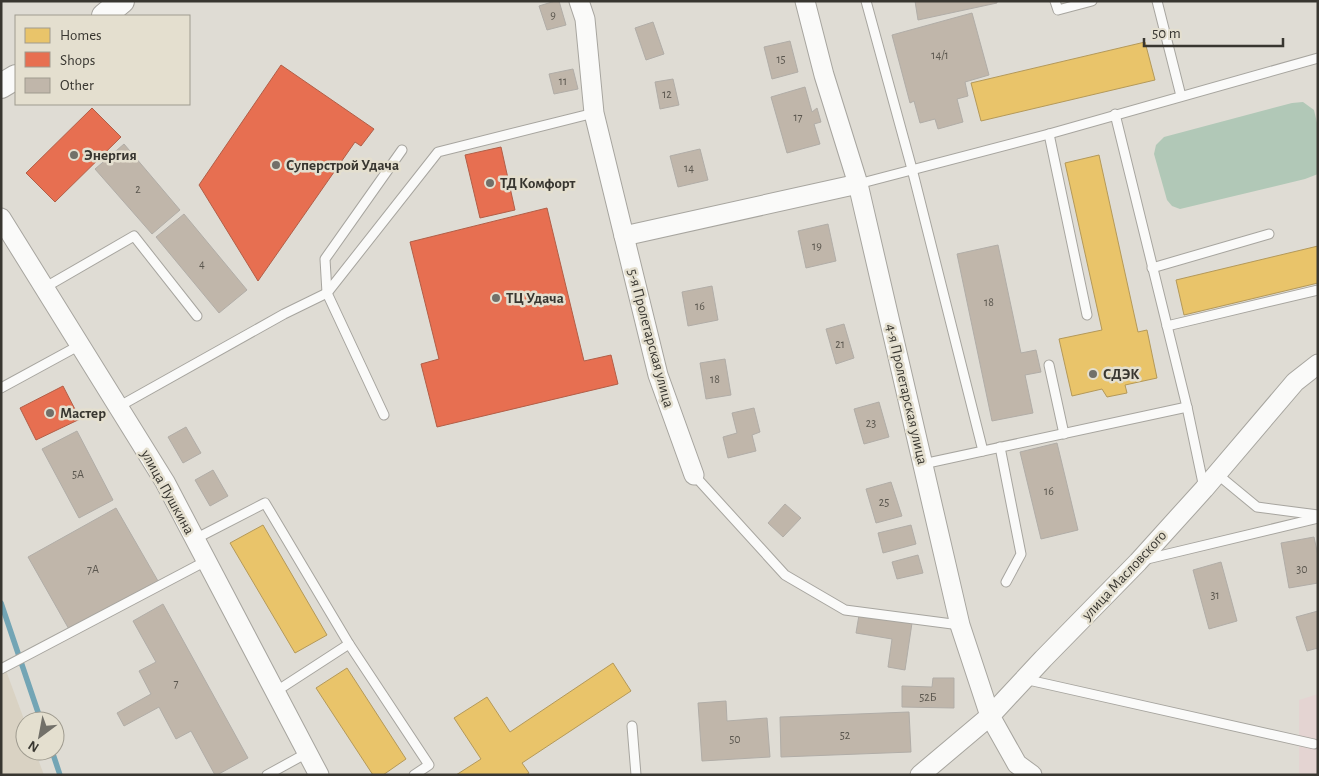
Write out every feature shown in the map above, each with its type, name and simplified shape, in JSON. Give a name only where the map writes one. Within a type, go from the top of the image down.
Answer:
[{"type":"street","points":[[105,15],[122,1]]},
{"type":"street","name":"5-я Пролетарская улица","points":[[579,1],[584,19],[594,113],[658,375],[694,475]]},
{"type":"street","name":"4-я Пролетарская улица","points":[[805,1],[824,75],[858,184],[960,625],[990,716],[1017,764],[1032,775]]},
{"type":"street","points":[[1,86],[15,78]]},
{"type":"street","points":[[624,236],[858,184]]},
{"type":"street","name":"улица Пушкина","points":[[1,218],[165,482],[318,775]]},
{"type":"street","name":"улица Масловского","points":[[920,775],[990,716],[1138,562],[1204,489],[1295,382],[1318,364]]},
{"type":"lane","points":[[866,1],[912,169],[983,451]]},
{"type":"lane","points":[[1056,1],[1058,10],[1092,1]]},
{"type":"lane","points":[[1157,1],[1181,96]]},
{"type":"lane","points":[[858,184],[1048,134],[1318,58]]},
{"type":"lane","points":[[118,407],[327,292],[438,152],[594,113]]},
{"type":"lane","points":[[1115,114],[1187,407],[1204,489]]},
{"type":"lane","points":[[1048,134],[1087,315]]},
{"type":"lane","points":[[384,415],[327,292],[325,259],[402,150]]},
{"type":"lane","points":[[1152,268],[1269,234]]},
{"type":"lane","points":[[44,288],[134,236],[197,316]]},
{"type":"lane","points":[[1167,326],[1318,290]]},
{"type":"lane","points":[[1,388],[80,345]]},
{"type":"lane","points":[[1049,365],[1064,434]]},
{"type":"lane","points":[[923,464],[1187,407]]},
{"type":"lane","points":[[1000,448],[1021,554],[1006,582]]},
{"type":"lane","points":[[1217,474],[1258,507],[1318,516]]},
{"type":"lane","name":"5-я Пролетарская улица","points":[[694,475],[785,575],[845,610],[960,625]]},
{"type":"lane","points":[[195,540],[265,503],[349,644],[429,765],[414,775]]},
{"type":"lane","points":[[1138,562],[1318,516]]},
{"type":"lane","points":[[1,670],[206,561]]},
{"type":"lane","points":[[275,692],[349,644]]},
{"type":"lane","points":[[1024,679],[1314,744]]},
{"type":"lane","points":[[632,726],[636,775]]},
{"type":"lane","points":[[267,775],[307,753]]},
{"type":"shaded area","points":[[1,657],[21,711],[15,711],[15,761],[39,761],[44,775],[1,775]]},
{"type":"shaded area","points":[[1318,694],[1318,775],[1299,775],[1299,700]]},
{"type":"green space","points":[[1303,102],[1314,110],[1318,127],[1318,174],[1305,179],[1180,209],[1172,206],[1167,200],[1154,154],[1156,145],[1164,137],[1292,103]]},
{"type":"building: Homes","points":[[1145,42],[1155,80],[981,121],[971,83]]},
{"type":"building: Homes","points":[[1099,155],[1138,332],[1147,330],[1157,378],[1125,385],[1127,393],[1107,397],[1102,389],[1072,396],[1059,339],[1102,330],[1065,163]]},
{"type":"building: Homes","points":[[1318,246],[1318,283],[1184,315],[1176,280]]},
{"type":"building: Homes","points":[[263,525],[327,635],[295,653],[230,543]]},
{"type":"building: Homes","points":[[613,663],[631,691],[522,763],[529,773],[526,775],[456,775],[481,759],[454,718],[487,697],[510,732]]},
{"type":"building: Homes","points":[[347,668],[406,759],[383,775],[373,775],[316,688]]},
{"type":"building: Shops","name":"Суперстрой Удача","points":[[281,65],[374,129],[361,146],[355,142],[258,281],[199,185]]},
{"type":"building: Shops","name":"Энергия","points":[[92,108],[121,137],[55,202],[26,173]]},
{"type":"building: Shops","name":"ТД Комфорт","points":[[501,147],[515,210],[480,218],[465,155]]},
{"type":"building: Shops","name":"ТЦ Удача","points":[[547,208],[584,361],[611,355],[618,384],[437,427],[421,364],[439,359],[410,242]]},
{"type":"building: Shops","name":"Мастер","points":[[63,386],[80,419],[36,440],[20,408]]},
{"type":"building: Other","points":[[559,1],[566,25],[547,30],[539,6]]},
{"type":"building: Other","points":[[915,1],[997,1],[997,3],[918,20]]},
{"type":"building: Other","points":[[972,13],[989,75],[965,82],[968,96],[957,99],[963,122],[938,129],[935,119],[920,123],[914,101],[910,103],[892,35]]},
{"type":"building: Other","points":[[653,22],[664,54],[646,60],[635,28]]},
{"type":"building: Other","points":[[790,41],[798,72],[772,79],[764,47]]},
{"type":"building: Other","points":[[573,69],[578,89],[554,94],[549,74]]},
{"type":"building: Other","points":[[673,79],[679,105],[660,109],[655,82]]},
{"type":"building: Other","points":[[805,87],[812,112],[817,108],[821,122],[814,124],[820,144],[787,153],[771,97]]},
{"type":"building: Other","points":[[124,144],[180,210],[152,234],[95,169]]},
{"type":"building: Other","points":[[700,149],[708,180],[678,187],[670,156]]},
{"type":"building: Other","points":[[184,214],[247,290],[219,313],[156,237]]},
{"type":"building: Other","points":[[828,224],[836,261],[806,268],[798,231]]},
{"type":"building: Other","points":[[998,245],[1021,353],[1036,350],[1041,372],[1025,375],[1033,413],[992,421],[957,254]]},
{"type":"building: Other","points":[[712,286],[718,320],[688,326],[682,292]]},
{"type":"building: Other","points":[[844,324],[854,358],[836,364],[826,329]]},
{"type":"building: Other","points":[[725,359],[731,395],[706,399],[700,363]]},
{"type":"building: Other","points":[[879,402],[889,437],[864,444],[854,409]]},
{"type":"building: Other","points":[[754,408],[760,432],[752,435],[756,451],[728,458],[723,437],[737,433],[732,413]]},
{"type":"building: Other","points":[[186,427],[201,453],[183,463],[168,437]]},
{"type":"building: Other","points":[[77,431],[113,500],[79,518],[42,449]]},
{"type":"building: Other","points":[[1057,443],[1078,530],[1041,539],[1020,452]]},
{"type":"building: Other","points":[[213,470],[228,496],[210,506],[195,480]]},
{"type":"building: Other","points":[[891,482],[902,516],[876,523],[866,489]]},
{"type":"building: Other","points":[[785,504],[801,518],[783,537],[768,523]]},
{"type":"building: Other","points":[[116,508],[158,581],[70,631],[28,557]]},
{"type":"building: Other","points":[[911,525],[916,544],[883,553],[878,533]]},
{"type":"building: Other","points":[[1314,537],[1318,556],[1318,583],[1289,588],[1281,543]]},
{"type":"building: Other","points":[[918,555],[923,573],[897,579],[892,562]]},
{"type":"building: Other","points":[[1221,562],[1237,621],[1209,629],[1193,570]]},
{"type":"building: Other","points":[[163,604],[248,758],[217,775],[215,775],[191,731],[176,739],[159,707],[124,726],[117,713],[151,694],[139,671],[156,662],[133,621]]},
{"type":"building: Other","points":[[1318,611],[1318,648],[1307,651],[1296,617]]},
{"type":"building: Other","points":[[859,615],[912,623],[905,670],[888,667],[892,639],[856,633]]},
{"type":"building: Other","points":[[933,678],[954,678],[954,708],[902,707],[902,686],[932,687]]},
{"type":"building: Other","points":[[726,701],[727,721],[767,718],[770,757],[702,761],[698,703]]},
{"type":"building: Other","points":[[909,712],[911,752],[781,757],[780,717]]},
{"type":"waterway","points":[[1,603],[38,711]]},
{"type":"waterway","points":[[55,761],[60,775]]},
{"type":"place","name":"Энергия","points":[[74,155]]},
{"type":"place","name":"Суперстрой Удача","points":[[276,165]]},
{"type":"place","name":"ТД Комфорт","points":[[490,183]]},
{"type":"place","name":"ТЦ Удача","points":[[496,298]]},
{"type":"place","name":"СДЭК","points":[[1093,374]]},
{"type":"place","name":"Мастер","points":[[50,413]]}]
